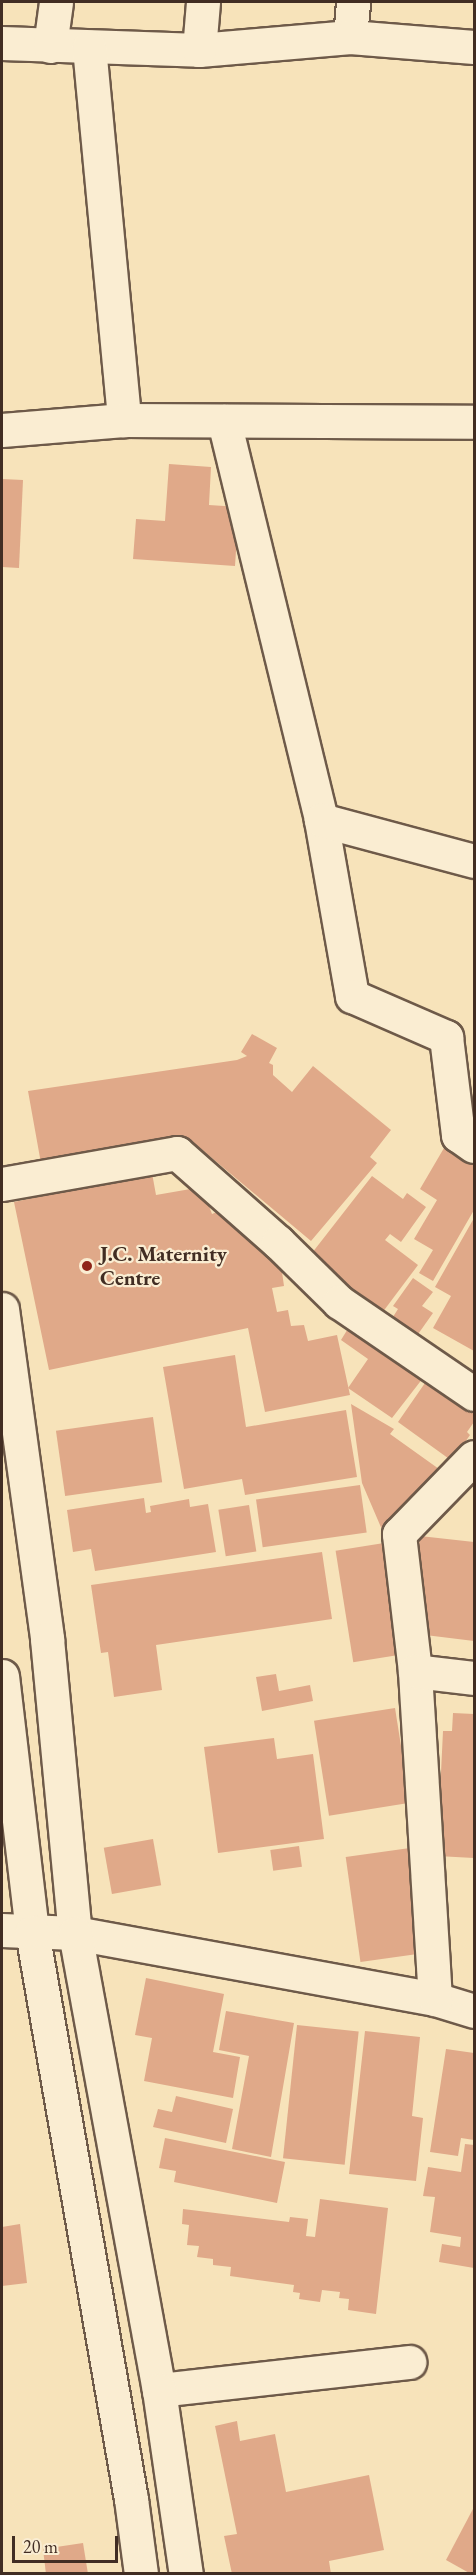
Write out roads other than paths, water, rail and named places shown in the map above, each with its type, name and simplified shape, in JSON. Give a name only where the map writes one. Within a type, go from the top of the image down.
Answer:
[{"type":"street","points":[[50,46],[56,2]]},
{"type":"street","points":[[199,50],[203,2]]},
{"type":"street","points":[[350,37],[353,2]]},
{"type":"street","points":[[2,43],[199,50],[350,37],[474,47]]},
{"type":"street","points":[[89,47],[124,420]]},
{"type":"street","points":[[2,430],[124,420],[474,422]]},
{"type":"street","points":[[224,421],[321,820],[352,996],[460,1043],[458,1135],[474,1146]]},
{"type":"street","points":[[321,820],[474,861]]},
{"type":"street","points":[[2,1184],[177,1153],[278,1242],[339,1302],[474,1394]]},
{"type":"street","points":[[2,1309],[47,1639],[75,1934],[159,2390],[186,2574]]},
{"type":"street","points":[[435,1999],[415,1671],[399,1534],[474,1457]]},
{"type":"street","points":[[415,1671],[474,1678]]},
{"type":"street","points":[[2,1676],[17,1931],[131,2499],[141,2574]]},
{"type":"street","points":[[17,1931],[75,1934],[435,1999],[474,2011]]},
{"type":"street","points":[[159,2390],[410,2362]]},
{"type":"place","name":"J.C. Maternity Centre","points":[[87,1266]]}]
